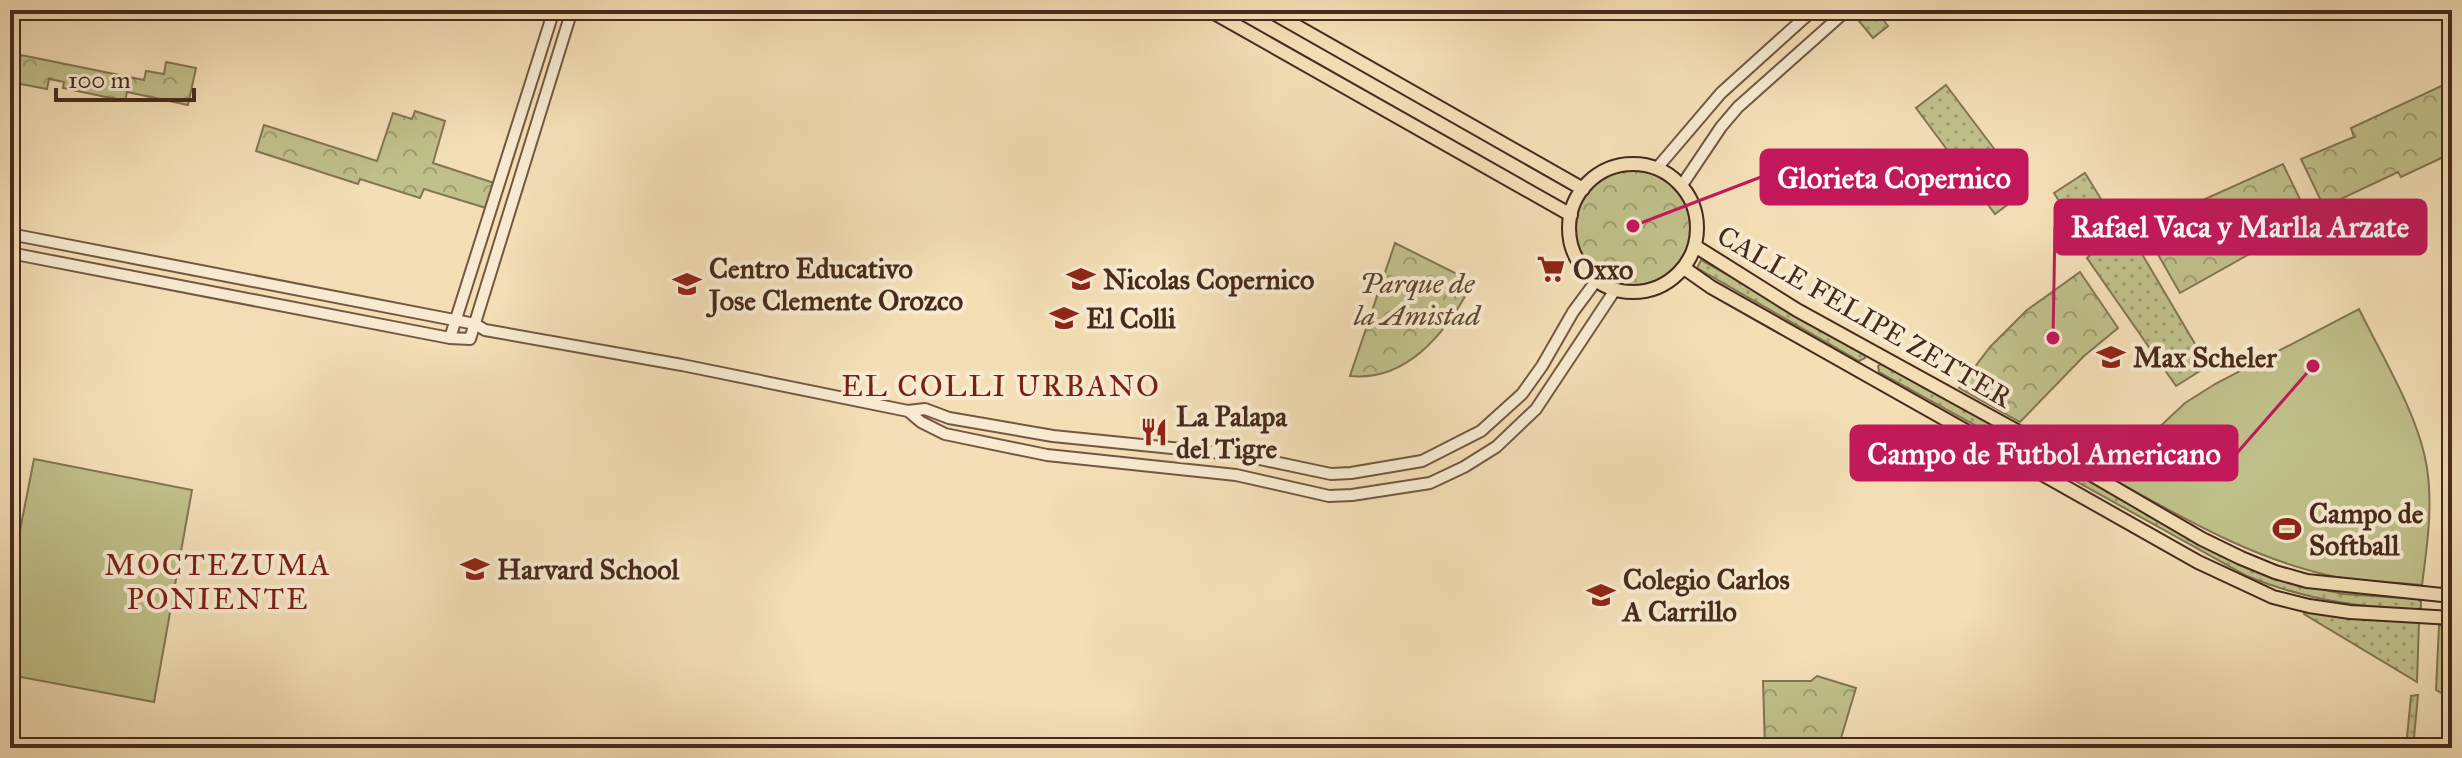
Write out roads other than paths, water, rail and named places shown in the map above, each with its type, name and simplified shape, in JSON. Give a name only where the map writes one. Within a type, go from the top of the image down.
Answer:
[{"type":"main road","points":[[1209,10],[1571,215]]},
{"type":"main road","points":[[1268,10],[1583,189]]},
{"type":"main road","points":[[1642,164],[1657,168],[1682,185],[1697,220],[1695,246],[1684,268],[1660,287],[1645,292],[1615,290],[1596,281],[1587,273],[1570,240],[1571,215],[1583,189],[1603,171],[1615,166],[1642,164]]},
{"type":"main road","name":"CALLE FELIPE ZETTER","points":[[1695,246],[1797,310],[2015,430],[2202,539],[2241,558],[2307,581],[2452,596]]},
{"type":"main road","name":"CALLE FELIPE ZETTER","points":[[1684,268],[1711,287],[2198,562],[2273,597],[2350,612],[2452,618]]},
{"type":"street","points":[[450,338],[554,10]]},
{"type":"street","points":[[470,339],[572,10]]},
{"type":"street","points":[[1657,168],[1721,93],[1813,10]]},
{"type":"street","points":[[1826,10],[1834,20]]},
{"type":"street","points":[[1682,185],[1728,117],[1847,10]]},
{"type":"street","points":[[10,234],[908,411],[925,409],[949,418],[1053,436],[1241,455],[1331,474],[1422,461],[1481,431],[1522,394],[1596,281]]},
{"type":"street","points":[[10,253],[450,338],[470,339],[485,330]]},
{"type":"street","points":[[908,411],[921,422],[945,434],[1047,455],[1236,475],[1329,496],[1430,483],[1496,447],[1536,409],[1615,290]]},
{"type":"place","name":"Glorieta Copernico","points":[[1633,226]]},
{"type":"place","name":"Oxxo","points":[[1551,269]]},
{"type":"place","name":"Nicolas Copernico","points":[[1081,279]]},
{"type":"place","name":"Centro Educativo Jose Clemente Orozco","points":[[687,284]]},
{"type":"place","name":"El Colli","points":[[1064,318]]},
{"type":"place","name":"Rafael Vaca y Marlla Arzate","points":[[2053,338]]},
{"type":"place","name":"Max Scheler","points":[[2111,357]]},
{"type":"place","name":"Campo de Futbol Americano","points":[[2313,366]]},
{"type":"place","name":"La Palapa del Tigre","points":[[1154,432]]},
{"type":"place","name":"Campo de Softball","points":[[2287,529]]},
{"type":"place","name":"Harvard School","points":[[475,569]]},
{"type":"place","name":"Colegio Carlos A Carrillo","points":[[1601,595]]},
{"type":"district","name":"EL COLLI URBANO","points":[[1001,386]]},
{"type":"district","name":"MOCTEZUMA PONIENTE","points":[[218,582]]},
{"type":"park label","name":"Parque de la Amistad","points":[[1417,299]]}]
